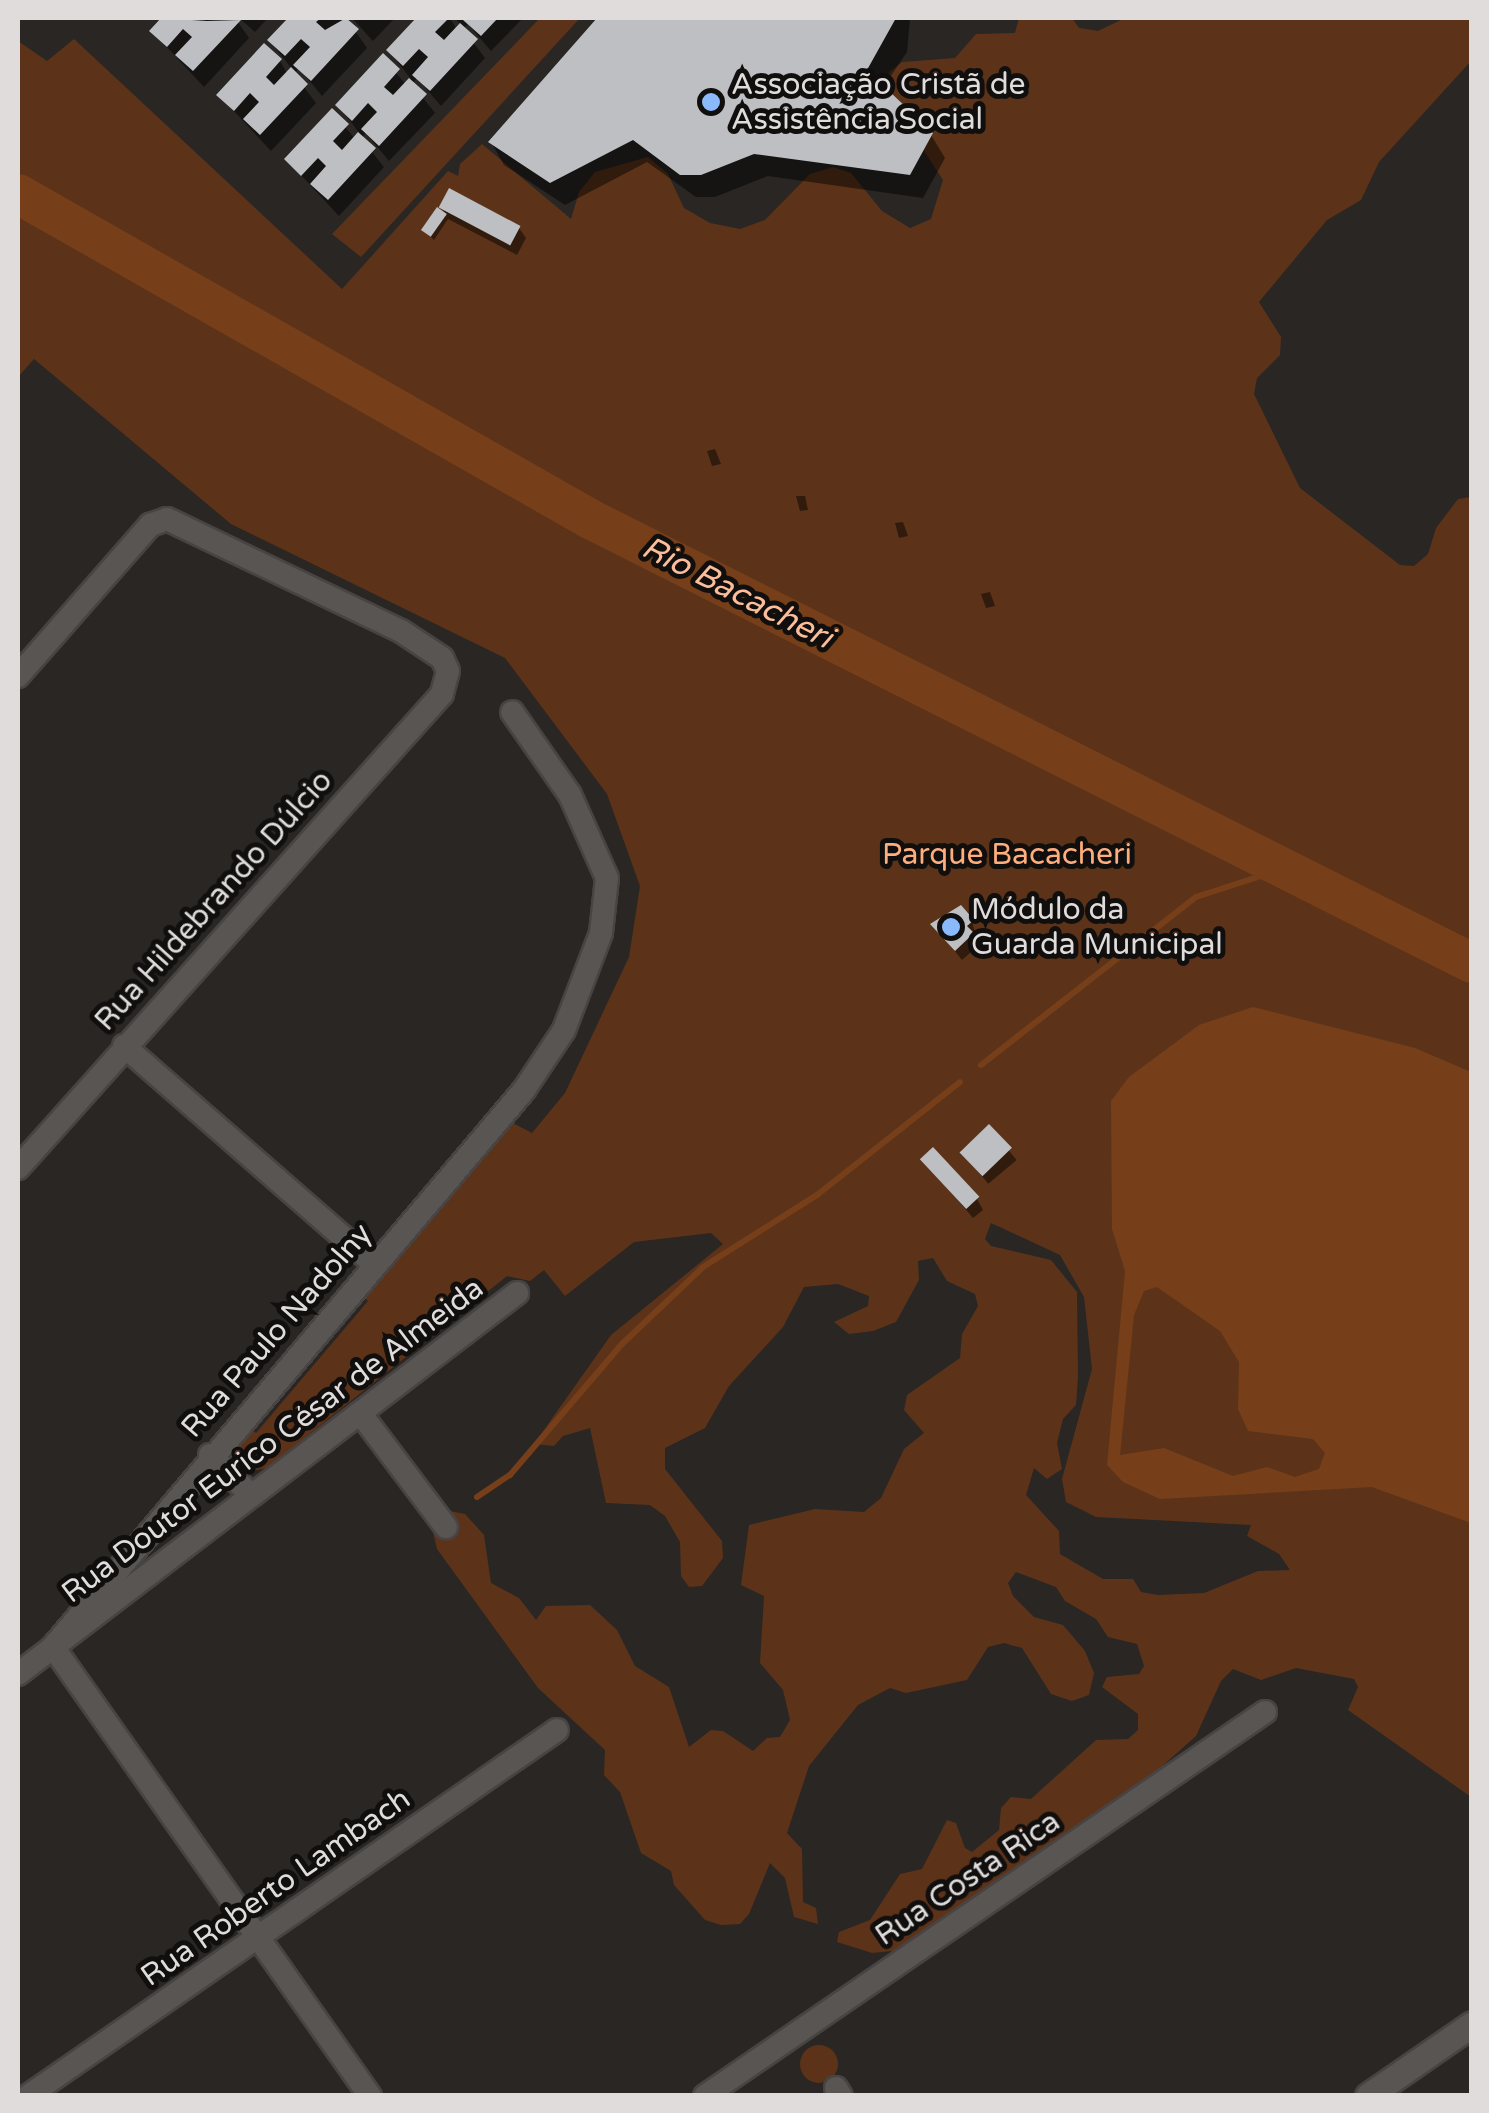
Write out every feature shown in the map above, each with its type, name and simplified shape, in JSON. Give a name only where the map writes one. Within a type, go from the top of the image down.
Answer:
[{"type":"main road","points":[[1368,2096],[1472,2024]]},
{"type":"street","name":"Rua Hildebrando Dúlcio","points":[[18,1168],[442,694],[448,671],[442,658],[401,631],[167,519],[150,525],[21,667]]},
{"type":"street","name":"Rua Paulo Nadolny","points":[[53,1647],[210,1455],[549,1056],[596,950],[607,878],[570,795],[512,712]]},
{"type":"street","points":[[124,1046],[374,1264]]},
{"type":"street","name":"Rua Doutor Eurico César de Almeida","points":[[18,1674],[517,1293]]},
{"type":"street","points":[[360,1413],[446,1527]]},
{"type":"street","points":[[210,1455],[251,1496]]},
{"type":"street","points":[[53,1647],[370,2096]]},
{"type":"street","name":"Rua Costa Rica","points":[[705,2096],[1266,1712]]},
{"type":"street","name":"Rua Roberto Lambach","points":[[28,2096],[557,1730]]},
{"type":"green space","points":[[540,18],[580,18],[361,257],[332,234]]},
{"type":"green space","name":"Parque Bacacheri","points":[[1019,18],[1072,18],[1079,28],[1098,31],[1125,18],[1471,18],[1471,61],[1379,162],[1361,200],[1327,220],[1259,302],[1281,337],[1280,355],[1257,378],[1254,394],[1300,488],[1400,565],[1414,566],[1428,554],[1436,528],[1458,499],[1471,497],[1471,1797],[1348,1710],[1358,1687],[1354,1679],[1296,1668],[1261,1680],[1233,1669],[1221,1681],[1196,1736],[1141,1785],[940,1925],[892,1951],[872,1953],[837,1942],[839,1932],[870,1920],[900,1874],[922,1869],[947,1820],[956,1823],[965,1848],[972,1852],[999,1830],[1001,1808],[1011,1797],[1031,1799],[1096,1740],[1128,1739],[1138,1730],[1138,1714],[1102,1687],[1107,1677],[1139,1674],[1144,1666],[1137,1644],[1108,1637],[1096,1619],[1065,1601],[1056,1587],[1016,1572],[1008,1583],[1013,1596],[1034,1617],[1063,1625],[1085,1651],[1094,1673],[1089,1695],[1072,1701],[1051,1694],[1022,1648],[1004,1643],[988,1647],[967,1680],[906,1693],[890,1688],[858,1705],[809,1766],[787,1833],[802,1849],[803,1902],[816,1908],[818,1924],[794,1917],[785,1878],[770,1863],[749,1914],[740,1924],[721,1925],[705,1920],[674,1885],[671,1871],[641,1853],[620,1792],[604,1775],[605,1750],[538,1688],[437,1549],[429,1516],[440,1509],[465,1514],[484,1535],[491,1583],[519,1598],[536,1620],[546,1606],[590,1605],[617,1630],[635,1666],[669,1687],[689,1747],[711,1730],[723,1731],[753,1751],[767,1738],[780,1737],[790,1720],[783,1690],[760,1663],[764,1596],[741,1585],[749,1525],[815,1509],[864,1512],[881,1498],[904,1449],[924,1433],[904,1410],[907,1395],[960,1358],[962,1334],[978,1306],[975,1294],[947,1281],[933,1258],[918,1261],[919,1280],[896,1322],[873,1331],[849,1334],[834,1322],[868,1306],[869,1296],[838,1284],[804,1287],[783,1327],[729,1386],[705,1428],[665,1448],[665,1469],[722,1541],[723,1558],[702,1586],[689,1587],[681,1576],[680,1542],[665,1516],[650,1505],[606,1503],[590,1428],[563,1436],[554,1446],[534,1444],[611,1335],[723,1244],[711,1233],[634,1242],[565,1296],[544,1270],[530,1281],[507,1276],[267,1468],[246,1472],[230,1462],[243,1423],[256,1433],[368,1301],[357,1290],[507,1120],[532,1133],[565,1093],[629,957],[640,886],[607,794],[505,658],[231,524],[34,359],[18,377],[18,41],[47,61],[74,39],[342,289],[448,171],[458,176],[460,164],[482,144],[571,219],[579,192],[595,172],[648,157],[668,174],[684,208],[710,223],[740,229],[765,220],[810,174],[833,167],[851,173],[882,211],[910,228],[931,219],[943,180],[889,97],[889,72],[902,62],[955,58],[976,34],[1015,33]],"holes":[[[991,1223],[1060,1255],[1084,1297],[1092,1369],[1062,1479],[1066,1502],[1096,1517],[1251,1525],[1247,1536],[1279,1554],[1290,1570],[1258,1571],[1204,1593],[1158,1595],[1141,1592],[1133,1579],[1103,1579],[1060,1554],[1059,1531],[1026,1495],[1034,1468],[1047,1479],[1062,1469],[1057,1443],[1063,1419],[1076,1405],[1077,1292],[1051,1260],[991,1246],[985,1239]]]},
{"type":"green space","points":[[819,2045],[832,2051],[838,2064],[832,2077],[819,2083],[806,2077],[800,2064],[806,2051]]},
{"type":"shaded area","points":[[1253,1007],[1415,1048],[1471,1072],[1471,1523],[1372,1487],[1160,1499],[1123,1482],[1107,1465],[1125,1271],[1112,1229],[1111,1101],[1129,1077],[1199,1025]],"holes":[[[1157,1287],[1220,1331],[1239,1362],[1238,1409],[1248,1431],[1313,1439],[1325,1453],[1319,1469],[1295,1477],[1267,1467],[1233,1476],[1164,1448],[1120,1455],[1134,1315],[1144,1291]]]},
{"type":"building","points":[[161,18],[241,20],[193,71],[175,55],[192,37],[183,29],[167,47],[149,31]]},
{"type":"building","points":[[288,18],[321,18],[316,22],[325,30],[346,18],[359,29],[311,81],[293,65],[310,47],[301,39],[285,56],[267,40]]},
{"type":"building","points":[[416,18],[449,18],[435,32],[444,40],[460,23],[478,39],[430,91],[412,75],[428,57],[419,49],[403,66],[386,50]]},
{"type":"building","points":[[465,18],[498,18],[481,36],[463,20]]},
{"type":"building","name":"Associação Cristã de Assistência Social","points":[[597,18],[896,18],[867,70],[933,133],[910,175],[754,154],[701,175],[680,175],[633,140],[550,183],[488,142]]},
{"type":"building","points":[[264,43],[282,59],[266,77],[274,85],[291,67],[308,84],[260,135],[243,119],[259,102],[250,93],[234,111],[216,95]]},
{"type":"building","points":[[383,53],[400,69],[384,87],[393,95],[409,78],[427,94],[379,146],[361,129],[377,112],[368,103],[352,121],[335,105]]},
{"type":"building","points":[[332,108],[349,124],[333,141],[342,150],[358,132],[376,148],[328,200],[310,184],[326,166],[318,158],[301,176],[284,159]]},
{"type":"building","points":[[449,188],[521,226],[510,245],[439,207]]},
{"type":"building","points":[[437,207],[447,214],[431,237],[421,230]]},
{"type":"building","name":"Módulo da Guarda Municipal","points":[[961,905],[974,920],[967,926],[974,933],[955,951],[930,924]]},
{"type":"building","points":[[989,1124],[1012,1148],[982,1176],[960,1152]]},
{"type":"building","points":[[933,1147],[979,1197],[966,1209],[920,1159]]},
{"type":"waterway","name":"Rio Bacacheri","points":[[18,194],[590,519],[1472,963]]},
{"type":"waterway","points":[[981,1065],[1196,897],[1279,870]]},
{"type":"waterway","points":[[477,1497],[510,1475],[622,1344],[703,1267],[817,1195],[960,1082]]},
{"type":"place","name":"Associação Cristã de Assistência Social","points":[[711,102]]},
{"type":"place","name":"Módulo da Guarda Municipal","points":[[951,927]]}]
